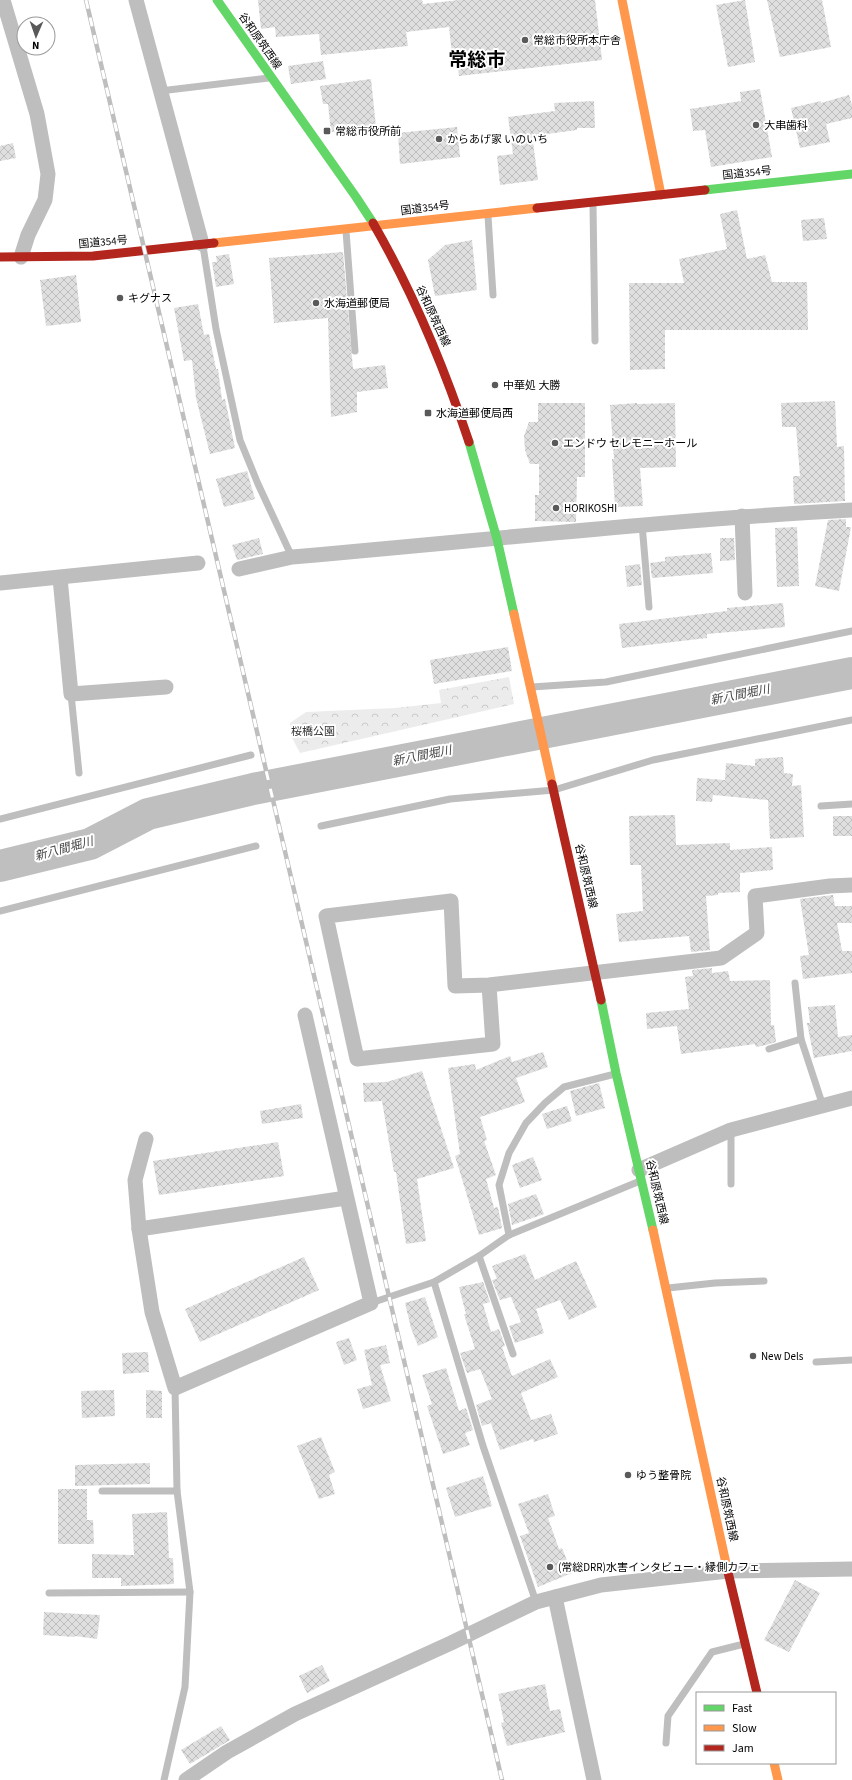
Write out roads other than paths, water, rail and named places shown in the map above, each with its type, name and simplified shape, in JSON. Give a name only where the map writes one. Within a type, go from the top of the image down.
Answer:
[{"type":"main road","name":"谷和原筑西線","points":[[217,0],[375,226],[419,311],[454,396],[485,493],[533,697],[616,1073],[667,1289],[728,1572],[757,1692]]},
{"type":"main road","points":[[622,0],[661,195]]},
{"type":"main road","name":"国道354号","points":[[0,257],[93,256],[852,174]]},
{"type":"main road","points":[[774,1764],[778,1780]]},
{"type":"street","points":[[3,0],[4,24],[37,114],[48,174],[45,200],[28,236],[21,257]]},
{"type":"street","points":[[136,0],[202,244]]},
{"type":"street","points":[[239,569],[292,558],[642,524],[742,516],[852,510]]},
{"type":"street","points":[[742,516],[745,593]]},
{"type":"street","points":[[0,583],[198,563]]},
{"type":"street","points":[[60,578],[71,694],[166,687]]},
{"type":"street","points":[[489,985],[493,1044],[357,1059],[326,916],[451,901],[455,986],[489,985],[721,958],[757,933],[755,896],[830,886],[852,885]]},
{"type":"street","points":[[146,1139],[135,1180],[139,1230],[152,1312],[175,1388],[370,1304],[305,1015]]},
{"type":"street","points":[[640,1175],[731,1130],[852,1098]]},
{"type":"street","points":[[139,1230],[346,1198]]},
{"type":"street","points":[[186,1780],[227,1752],[295,1714],[451,1643],[536,1602],[601,1585],[728,1572],[852,1569]]},
{"type":"street","points":[[555,1597],[594,1780]]},
{"type":"lane","points":[[160,91],[271,77]]},
{"type":"lane","points":[[593,201],[595,340]]},
{"type":"lane","points":[[488,213],[493,295]]},
{"type":"lane","points":[[346,229],[355,351]]},
{"type":"lane","points":[[202,244],[219,343],[240,440],[258,484],[292,558]]},
{"type":"lane","points":[[642,524],[649,606]]},
{"type":"lane","points":[[530,687],[606,682],[852,631]]},
{"type":"lane","points":[[71,694],[79,774]]},
{"type":"lane","points":[[321,826],[450,799],[553,786],[652,760],[852,720]]},
{"type":"lane","points":[[0,819],[251,755]]},
{"type":"lane","points":[[821,806],[852,804]]},
{"type":"lane","points":[[0,911],[256,846]]},
{"type":"lane","points":[[795,983],[801,1039],[823,1106]]},
{"type":"lane","points":[[769,1050],[801,1039]]},
{"type":"lane","points":[[509,1235],[499,1185],[509,1153],[526,1123],[545,1103],[564,1087],[616,1073]]},
{"type":"lane","points":[[731,1130],[731,1184]]},
{"type":"lane","points":[[370,1304],[434,1282],[479,1256],[509,1235],[640,1175]]},
{"type":"lane","points":[[479,1256],[513,1354]]},
{"type":"lane","points":[[667,1289],[715,1282],[764,1281]]},
{"type":"lane","points":[[434,1282],[483,1446],[536,1602]]},
{"type":"lane","points":[[816,1362],[852,1360]]},
{"type":"lane","points":[[164,1780],[185,1687],[190,1592],[177,1491],[175,1388]]},
{"type":"lane","points":[[102,1491],[177,1491]]},
{"type":"lane","points":[[49,1593],[190,1592]]},
{"type":"lane","points":[[666,1743],[668,1716],[712,1652],[745,1644]]},
{"type":"waterway","name":"新八間堀川","points":[[0,866],[90,844],[148,814],[253,789],[852,673]]},
{"type":"railway","points":[[86,0],[502,1780]]},
{"type":"place","name":"常総市役所本庁舎","points":[[525,40]]},
{"type":"place","name":"大串歯科","points":[[756,125]]},
{"type":"place","name":"常総市役所前","points":[[327,131]]},
{"type":"place","name":"からあげ家 いのいち","points":[[439,139]]},
{"type":"place","name":"キグナス","points":[[120,298]]},
{"type":"place","name":"水海道郵便局","points":[[316,303]]},
{"type":"place","name":"中華処 大勝","points":[[495,385]]},
{"type":"place","name":"水海道郵便局西","points":[[428,413]]},
{"type":"place","name":"エンドウ セレモニーホール","points":[[555,443]]},
{"type":"place","name":"HORIKOSHI","points":[[556,508]]},
{"type":"place","name":"New Dels","points":[[753,1356]]},
{"type":"place","name":"ゆう整骨院","points":[[628,1475]]},
{"type":"place","name":"(常総DRR)水害インタビュー・縁側カフェ","points":[[550,1567]]},
{"type":"district","name":"常総市","points":[[477,60]]},
{"type":"park label","name":"桜橋公園","points":[[313,731]]}]
